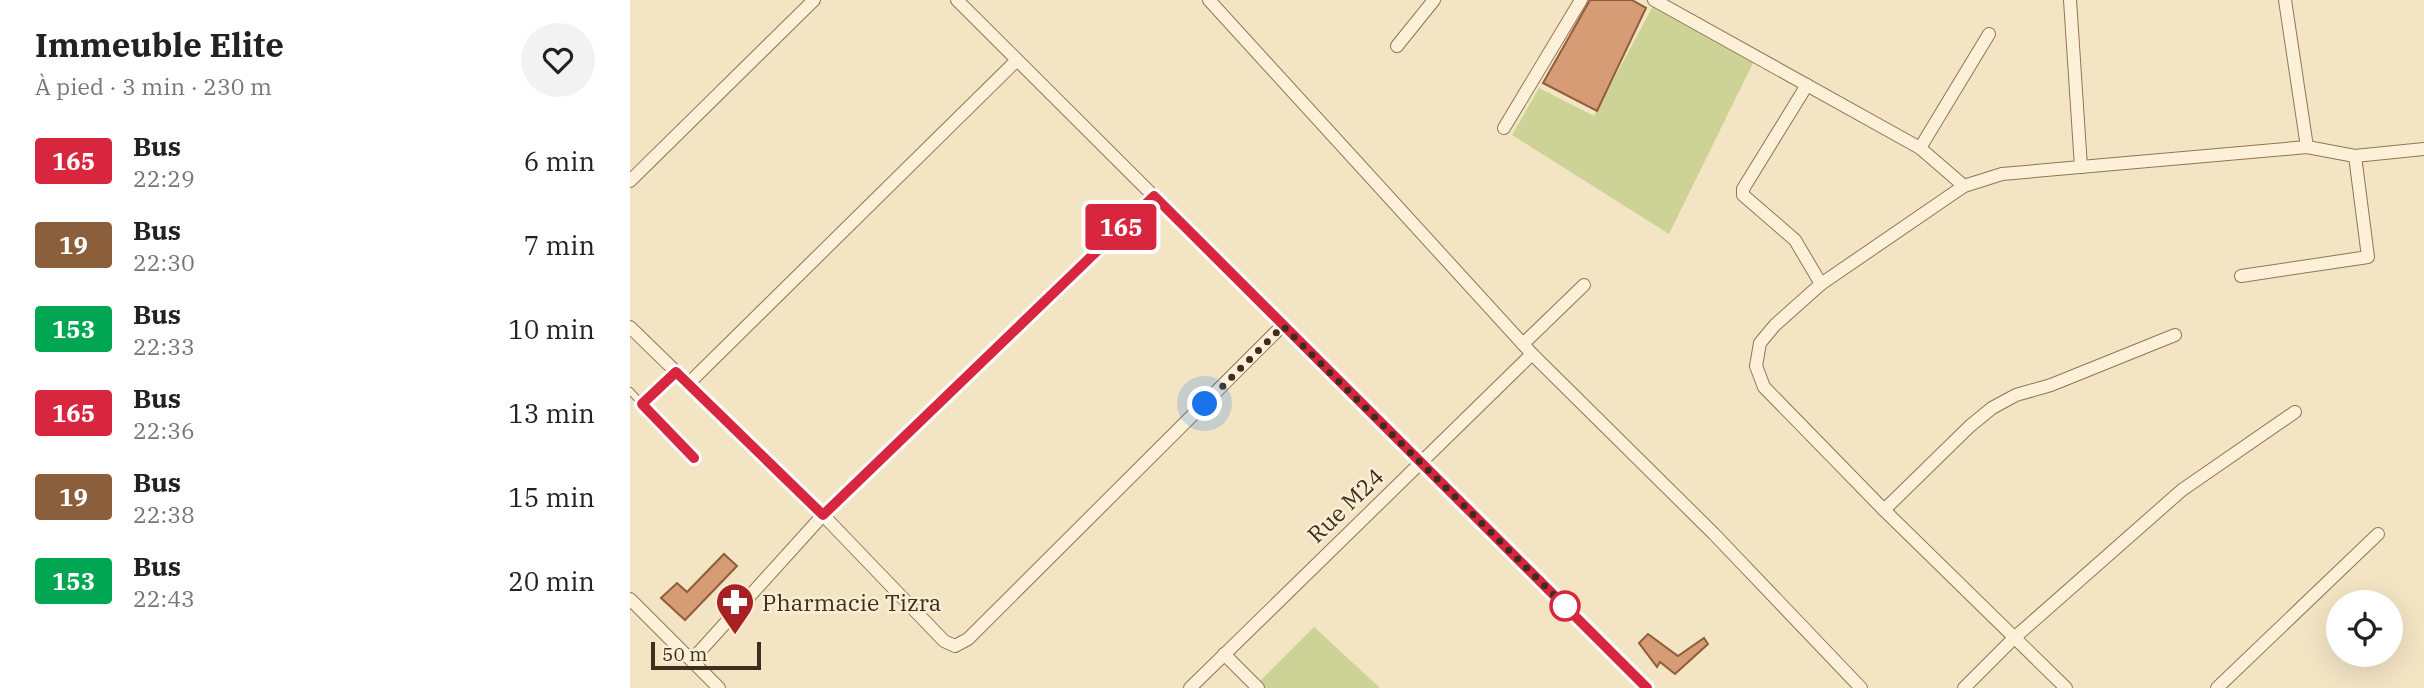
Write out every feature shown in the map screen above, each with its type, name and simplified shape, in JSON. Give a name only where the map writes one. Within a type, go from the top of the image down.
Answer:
[{"type":"street","points":[[630,181],[814,0]]},
{"type":"street","points":[[957,0],[1647,688]]},
{"type":"street","points":[[1209,0],[1527,349],[1705,525],[1861,688]]},
{"type":"street","points":[[1397,46],[1434,0]]},
{"type":"street","points":[[1504,128],[1581,0]]},
{"type":"street","points":[[1654,0],[1920,148],[1964,186]]},
{"type":"street","points":[[2070,0],[2081,167]]},
{"type":"street","points":[[2285,0],[2307,147]]},
{"type":"street","points":[[1920,148],[1989,34]]},
{"type":"street","points":[[688,384],[1017,60]]},
{"type":"street","points":[[1807,85],[1743,189],[1743,195],[1795,240],[1821,284]]},
{"type":"street","points":[[2066,688],[1884,510],[1764,387],[1756,366],[1760,342],[1821,284],[1964,186],[2003,174],[2307,147],[2355,156],[2424,149]]},
{"type":"street","points":[[2241,276],[2368,257],[2355,156]]},
{"type":"street","points":[[692,660],[823,515],[1154,196]]},
{"type":"street","name":"Rue M24","points":[[1190,688],[1420,462],[1584,285]]},
{"type":"street","points":[[630,327],[823,515],[944,641],[955,646],[968,639],[1283,326]]},
{"type":"street","points":[[1884,510],[1992,408],[2016,395],[2051,385],[2175,335]]},
{"type":"street","points":[[1964,688],[2014,638],[2182,490],[2295,412]]},
{"type":"street","points":[[2217,688],[2378,534]]},
{"type":"street","points":[[630,599],[719,688]]},
{"type":"street","points":[[1224,653],[1258,688]]},
{"type":"lane","points":[[642,404],[676,372]]},
{"type":"lane","points":[[630,391],[694,458]]},
{"type":"green space","points":[[1653,6],[1754,61],[1669,234],[1512,135],[1539,88],[1594,116]]},
{"type":"green space","points":[[1314,627],[1380,688],[1259,688],[1256,685]]},
{"type":"building","points":[[1590,0],[1632,0],[1646,8],[1597,111],[1543,83]]},
{"type":"building","points":[[724,554],[737,566],[685,620],[661,598],[677,583],[687,592]]},
{"type":"building","points":[[1648,634],[1678,656],[1704,638],[1708,644],[1675,674],[1660,662],[1657,667],[1639,643]]},
{"type":"bus line","name":"165","points":[[694,458],[642,404],[676,372],[823,515],[1154,196],[1647,688]]},
{"type":"place","name":"Pharmacie Tizra","points":[[735,636]]},
{"type":"route","points":[[1205,404],[1283,326],[1567,608],[1565,606]]}]
